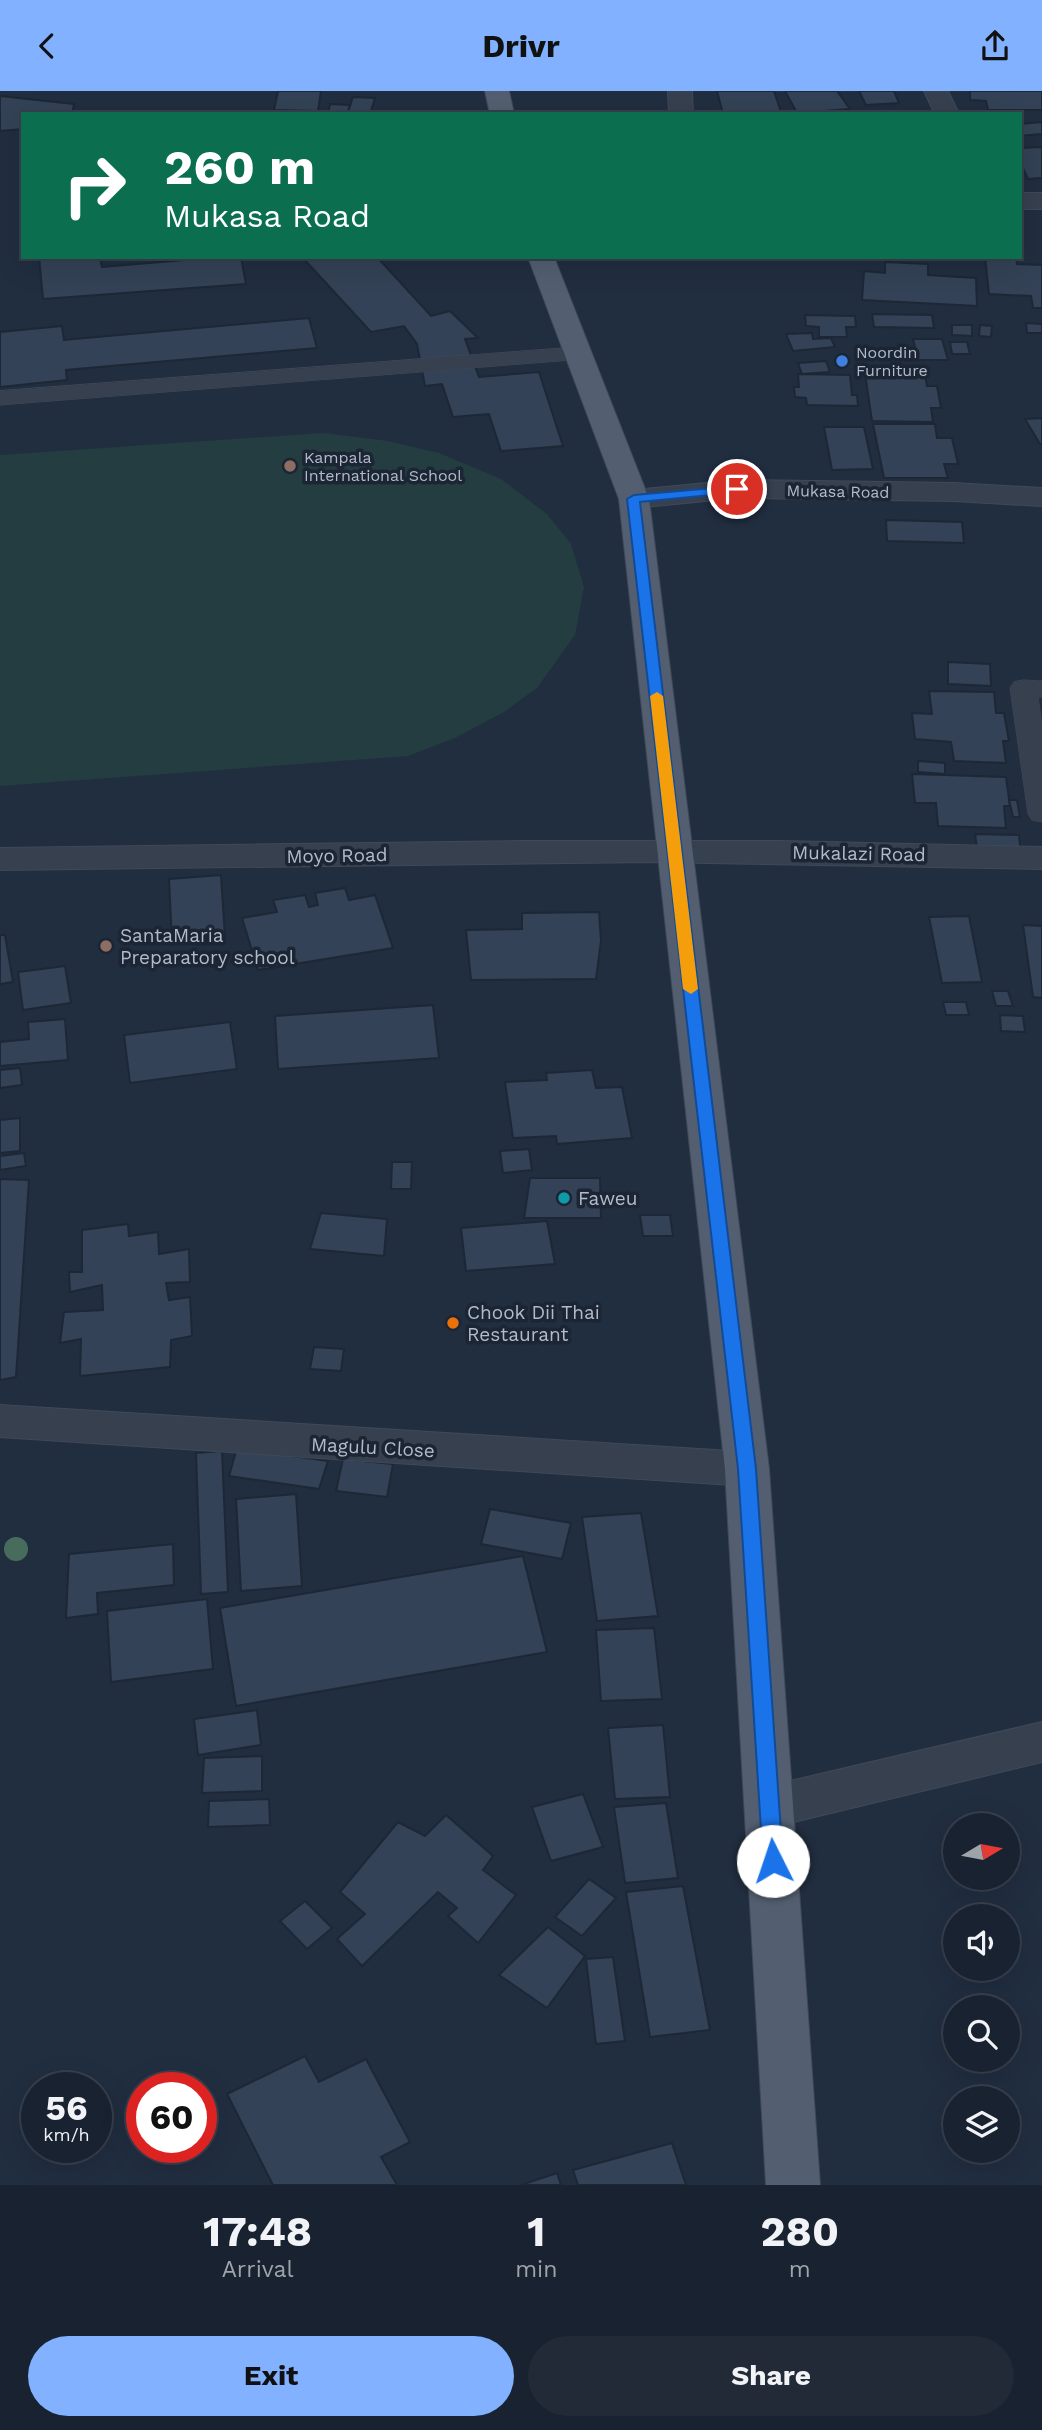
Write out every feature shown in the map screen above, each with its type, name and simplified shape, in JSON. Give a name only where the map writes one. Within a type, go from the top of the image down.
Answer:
[{"type":"main road","points":[[497,91],[502,112]]},
{"type":"main road","points":[[542,259],[634,499],[747,1469],[793,2185]]},
{"type":"street","points":[[680,91],[681,112]]},
{"type":"street","points":[[936,91],[946,112]]},
{"type":"street","points":[[1022,201],[1042,201]]},
{"type":"street","name":"Mukasa Road","points":[[634,499],[737,489],[954,492],[1042,497]]},
{"type":"street","name":"Mukalazi Road","points":[[675,851],[877,852],[1042,858]]},
{"type":"street","name":"Moyo Road","points":[[0,859],[675,851]]},
{"type":"street","name":"Magulu Close","points":[[0,1420],[249,1439],[747,1469]]},
{"type":"street","points":[[769,1807],[1042,1742]]},
{"type":"lane","points":[[0,398],[577,354]]},
{"type":"lane","points":[[1042,689],[1023,688],[1042,814]]},
{"type":"green space","points":[[324,433],[388,441],[439,453],[501,479],[547,514],[571,544],[584,587],[575,635],[537,688],[504,712],[455,738],[408,756],[0,786],[0,455]]},
{"type":"building","points":[[278,91],[321,91],[318,111],[274,110]]},
{"type":"building","points":[[717,91],[774,91],[781,112],[722,112]]},
{"type":"building","points":[[785,91],[837,91],[850,109],[810,112],[796,112]]},
{"type":"building","points":[[859,91],[894,91],[899,103],[866,105]]},
{"type":"building","points":[[970,91],[1042,91],[1042,110],[988,110],[986,101],[970,100]]},
{"type":"building","points":[[0,96],[74,104],[72,112],[21,112],[21,129],[0,131]]},
{"type":"building","points":[[353,97],[375,98],[371,112],[348,112]]},
{"type":"building","points":[[330,104],[350,105],[348,112],[328,112]]},
{"type":"building","points":[[1042,122],[1042,134],[1022,136],[1022,124]]},
{"type":"building","points":[[1042,147],[1042,178],[1028,179],[1022,166],[1022,148]]},
{"type":"building","points":[[39,259],[100,259],[102,267],[184,259],[241,259],[246,284],[43,299]]},
{"type":"building","points":[[304,259],[379,259],[431,316],[450,311],[478,338],[465,339],[479,377],[539,372],[563,446],[501,451],[489,414],[453,417],[442,384],[425,386],[417,344],[404,326],[371,332]]},
{"type":"building","points":[[985,259],[1016,259],[1017,264],[1042,265],[1042,308],[1033,308],[1031,296],[989,294]]},
{"type":"building","points":[[885,262],[928,264],[928,275],[976,278],[977,306],[862,300],[864,271],[885,273]]},
{"type":"building","points":[[872,314],[932,315],[934,328],[874,327]]},
{"type":"building","points":[[805,315],[855,316],[856,327],[846,327],[847,337],[819,337],[819,327],[806,326]]},
{"type":"building","points":[[309,318],[317,348],[66,370],[67,380],[0,387],[0,332],[62,326],[64,340]]},
{"type":"building","points":[[1026,323],[1042,324],[1042,333],[1027,333]]},
{"type":"building","points":[[952,325],[972,325],[972,336],[952,335]]},
{"type":"building","points":[[980,325],[992,326],[991,337],[979,336]]},
{"type":"building","points":[[812,333],[813,339],[831,338],[835,347],[793,351],[786,334]]},
{"type":"building","points":[[913,339],[942,339],[948,360],[918,360]]},
{"type":"building","points":[[950,342],[967,342],[970,354],[952,354]]},
{"type":"building","points":[[826,361],[830,372],[802,374],[798,363]]},
{"type":"building","points":[[798,374],[850,375],[852,395],[857,395],[858,406],[807,405],[806,398],[795,397],[794,387],[799,387]]},
{"type":"building","points":[[865,374],[925,374],[927,386],[937,386],[941,408],[931,408],[933,422],[872,421]]},
{"type":"building","points":[[1042,418],[1042,444],[1040,444],[1025,419]]},
{"type":"building","points":[[873,424],[935,424],[937,438],[952,438],[958,464],[944,464],[948,478],[884,478]]},
{"type":"building","points":[[824,427],[864,427],[873,469],[832,470]]},
{"type":"building","points":[[886,520],[962,522],[964,543],[887,541]]},
{"type":"building","points":[[948,662],[990,664],[991,686],[948,684]]},
{"type":"building","points":[[929,691],[994,692],[996,713],[1004,713],[1009,741],[1003,741],[1006,763],[954,761],[951,742],[915,739],[912,713],[932,714]]},
{"type":"building","points":[[918,761],[945,763],[945,774],[918,772]]},
{"type":"building","points":[[912,774],[1006,777],[1010,806],[1004,806],[1006,828],[938,826],[936,803],[915,803]]},
{"type":"building","points":[[1009,800],[1017,800],[1020,817],[1013,817]]},
{"type":"building","points":[[975,834],[1019,835],[1021,855],[978,855]]},
{"type":"building","points":[[221,875],[225,937],[172,941],[169,879]]},
{"type":"building","points":[[345,888],[349,900],[375,895],[393,948],[258,970],[242,918],[277,912],[273,900],[305,895],[309,907],[318,905],[315,893]]},
{"type":"building","points":[[599,912],[601,941],[596,979],[471,980],[466,930],[522,929],[522,913]]},
{"type":"building","points":[[969,916],[982,982],[942,983],[929,917]]},
{"type":"building","points":[[1023,925],[1042,926],[1042,998],[1033,997]]},
{"type":"building","points":[[0,935],[5,935],[13,982],[0,984]]},
{"type":"building","points":[[65,966],[71,1003],[23,1010],[18,972]]},
{"type":"building","points":[[992,991],[1008,991],[1013,1006],[996,1006]]},
{"type":"building","points":[[943,1002],[966,1002],[969,1015],[946,1015]]},
{"type":"building","points":[[433,1005],[439,1058],[278,1069],[275,1016]]},
{"type":"building","points":[[1000,1015],[1023,1016],[1025,1032],[1001,1031]]},
{"type":"building","points":[[65,1019],[68,1060],[0,1066],[0,1042],[29,1039],[28,1022]]},
{"type":"building","points":[[230,1022],[237,1069],[130,1083],[124,1035]]},
{"type":"building","points":[[20,1068],[22,1085],[0,1088],[0,1070]]},
{"type":"building","points":[[592,1070],[596,1088],[622,1087],[632,1138],[557,1144],[556,1136],[513,1138],[505,1082],[547,1080],[546,1073]]},
{"type":"building","points":[[20,1118],[20,1151],[0,1153],[0,1120]]},
{"type":"building","points":[[529,1149],[532,1170],[503,1173],[500,1151]]},
{"type":"building","points":[[24,1153],[26,1166],[0,1170],[0,1156]]},
{"type":"building","points":[[392,1162],[412,1162],[411,1189],[391,1189]]},
{"type":"building","name":"Faweu","points":[[530,1178],[600,1178],[601,1218],[524,1218]]},
{"type":"building","points":[[0,1179],[29,1180],[16,1377],[0,1380]]},
{"type":"building","points":[[321,1213],[387,1219],[384,1256],[310,1249]]},
{"type":"building","points":[[640,1215],[670,1215],[673,1236],[643,1236]]},
{"type":"building","points":[[547,1221],[555,1264],[466,1271],[461,1228]]},
{"type":"building","points":[[128,1224],[129,1236],[158,1232],[159,1254],[189,1249],[190,1282],[166,1283],[169,1300],[190,1297],[192,1336],[171,1340],[170,1367],[80,1376],[81,1339],[60,1343],[64,1312],[103,1310],[102,1285],[70,1292],[69,1272],[82,1272],[82,1230]]},
{"type":"building","points":[[314,1347],[344,1349],[341,1371],[310,1369]]},
{"type":"building","points":[[237,1448],[328,1461],[319,1489],[229,1476]]},
{"type":"building","points":[[222,1451],[228,1592],[201,1594],[196,1453]]},
{"type":"building","points":[[343,1459],[393,1464],[387,1497],[336,1491]]},
{"type":"building","points":[[296,1494],[302,1586],[241,1591],[236,1499]]},
{"type":"building","points":[[490,1509],[571,1523],[562,1559],[481,1544]]},
{"type":"building","points":[[641,1513],[658,1616],[597,1621],[582,1517]]},
{"type":"building","points":[[173,1544],[174,1585],[97,1593],[98,1614],[66,1618],[69,1554]]},
{"type":"building","points":[[523,1556],[547,1652],[236,1706],[220,1608]]},
{"type":"building","points":[[207,1599],[213,1669],[111,1682],[107,1611]]},
{"type":"building","points":[[654,1628],[662,1699],[601,1701],[596,1630]]},
{"type":"building","points":[[257,1710],[261,1745],[198,1755],[194,1719]]},
{"type":"building","points":[[663,1725],[670,1797],[615,1799],[608,1728]]},
{"type":"building","points":[[262,1756],[262,1791],[202,1793],[204,1758]]},
{"type":"building","points":[[583,1794],[603,1847],[551,1861],[532,1807]]},
{"type":"building","points":[[269,1799],[270,1825],[208,1827],[209,1801]]},
{"type":"building","points":[[666,1803],[678,1878],[625,1883],[614,1807]]},
{"type":"building","points":[[446,1815],[493,1856],[483,1870],[516,1895],[478,1943],[448,1916],[457,1908],[438,1892],[362,1966],[337,1939],[365,1914],[340,1892],[398,1822],[425,1836]]},
{"type":"building","points":[[589,1879],[616,1898],[582,1936],[555,1917]]},
{"type":"building","points":[[683,1886],[710,2030],[650,2037],[626,1892]]},
{"type":"building","points":[[305,1901],[332,1928],[307,1949],[280,1921]]},
{"type":"building","points":[[548,1927],[585,1956],[547,2008],[499,1975]]},
{"type":"building","points":[[613,1957],[625,2041],[596,2044],[586,1959]]},
{"type":"building","points":[[305,2056],[319,2082],[366,2059],[410,2142],[381,2157],[397,2185],[273,2185],[227,2094]]},
{"type":"building","points":[[672,2143],[686,2185],[578,2185],[573,2170]]},
{"type":"building","points":[[557,2173],[561,2185],[521,2185]]},
{"type":"slow traffic","points":[[657,696],[691,989]]},
{"type":"place","name":"Noordin Furniture","points":[[842,361]]},
{"type":"place","name":"Kampala International School","points":[[290,466]]},
{"type":"place","name":"SantaMaria Preparatory school","points":[[106,946]]},
{"type":"place","name":"Faweu","points":[[564,1198]]},
{"type":"place","name":"Chook Dii Thai Restaurant","points":[[453,1323]]},
{"type":"route","points":[[737,489],[634,499],[747,1469],[773,1861]]}]
